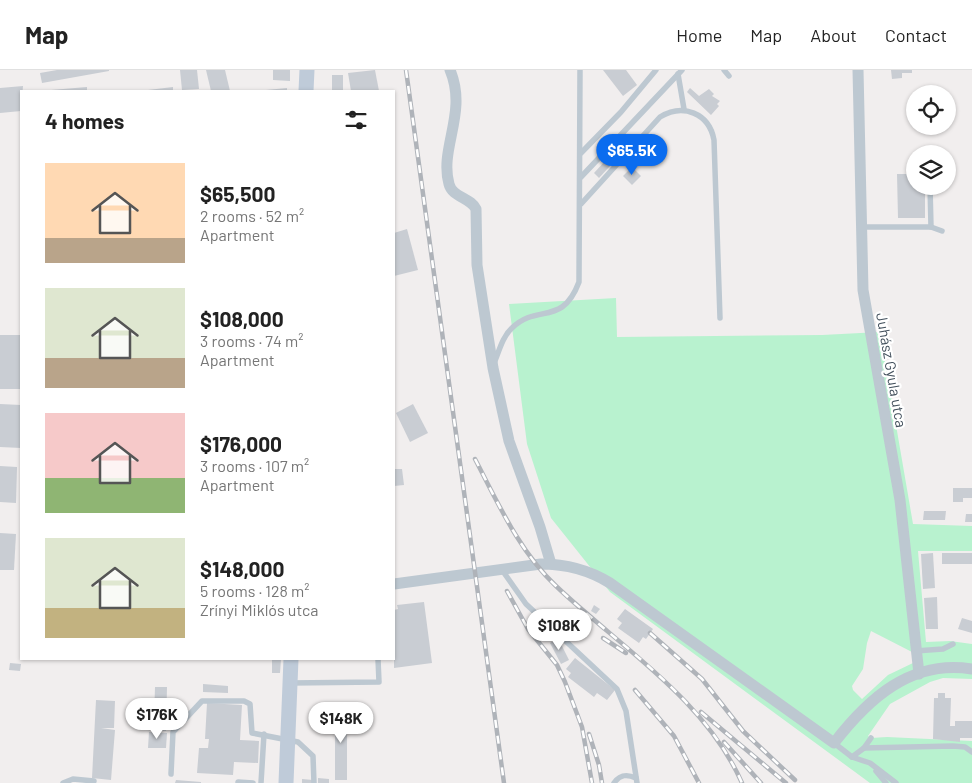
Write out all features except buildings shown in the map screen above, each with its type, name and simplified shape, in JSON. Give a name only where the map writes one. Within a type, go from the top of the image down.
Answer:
[{"type":"main road","points":[[306,90],[307,70]]},
{"type":"main road","points":[[286,783],[291,660]]},
{"type":"street","points":[[450,70],[458,98],[448,162],[448,182],[451,190],[474,205],[476,209],[477,265],[493,368],[509,441],[540,527],[550,564]]},
{"type":"street","name":"Juhász Gyula utca","points":[[858,70],[865,307],[900,500],[919,674]]},
{"type":"street","points":[[395,584],[550,564],[590,572],[610,583],[834,744],[867,705],[898,682],[919,674],[951,668],[972,669]]},
{"type":"lane","points":[[493,368],[504,339],[511,329],[522,321],[562,308],[573,296],[579,282],[581,204],[580,70]]},
{"type":"lane","points":[[581,153],[656,70]]},
{"type":"lane","points":[[724,70],[729,76]]},
{"type":"lane","points":[[581,177],[680,72]]},
{"type":"lane","points":[[680,72],[684,110]]},
{"type":"lane","points":[[581,204],[660,117],[672,111],[684,110],[695,113],[706,121],[714,140],[720,318]]},
{"type":"lane","points":[[930,195],[931,227]]},
{"type":"lane","points":[[862,227],[931,227],[942,231]]},
{"type":"lane","points":[[502,570],[526,604],[617,689],[626,711],[637,780]]},
{"type":"lane","points":[[915,651],[943,649],[953,644]]},
{"type":"lane","points":[[290,683],[379,682],[378,660]]},
{"type":"lane","points":[[171,774],[173,732],[202,702],[248,702],[251,708],[250,731],[254,734],[264,734],[298,742],[314,756],[314,783]]},
{"type":"lane","points":[[261,783],[264,734]]},
{"type":"lane","points":[[852,757],[864,748],[871,738]]},
{"type":"lane","points":[[834,744],[852,757],[870,764],[896,783]]},
{"type":"lane","points":[[864,748],[953,746],[965,747],[972,752]]},
{"type":"lane","points":[[870,764],[886,783]]},
{"type":"lane","points":[[614,783],[619,777],[625,775],[637,780]]},
{"type":"lane","points":[[63,783],[73,779],[94,781]]},
{"type":"lane","points":[[238,782],[253,783]]},
{"type":"green space","points":[[616,298],[617,337],[822,335],[880,332],[913,524],[972,526],[972,551],[918,551],[926,642],[950,641],[972,644],[972,679],[943,678],[930,682],[890,704],[868,736],[871,738],[972,741],[972,783],[870,783],[610,592],[551,518],[527,444],[509,304]],"holes":[[[871,631],[912,652],[913,663],[888,675],[862,699],[853,690],[852,686],[863,669]]]},
{"type":"railway","points":[[406,70],[504,783]]},
{"type":"railway","points":[[475,459],[510,526],[531,558],[556,586],[684,700],[706,725],[726,753],[742,783]]},
{"type":"railway","points":[[507,591],[528,629],[557,665],[565,682],[582,727],[592,783]]},
{"type":"railway","points":[[650,633],[702,679],[743,731],[795,780]]},
{"type":"railway","points":[[603,638],[626,653]]},
{"type":"railway","points":[[635,690],[674,736],[699,783]]},
{"type":"railway","points":[[701,712],[786,783]]},
{"type":"railway","points":[[589,734],[599,765],[602,783]]},
{"type":"railway","points":[[724,742],[761,783]]}]
